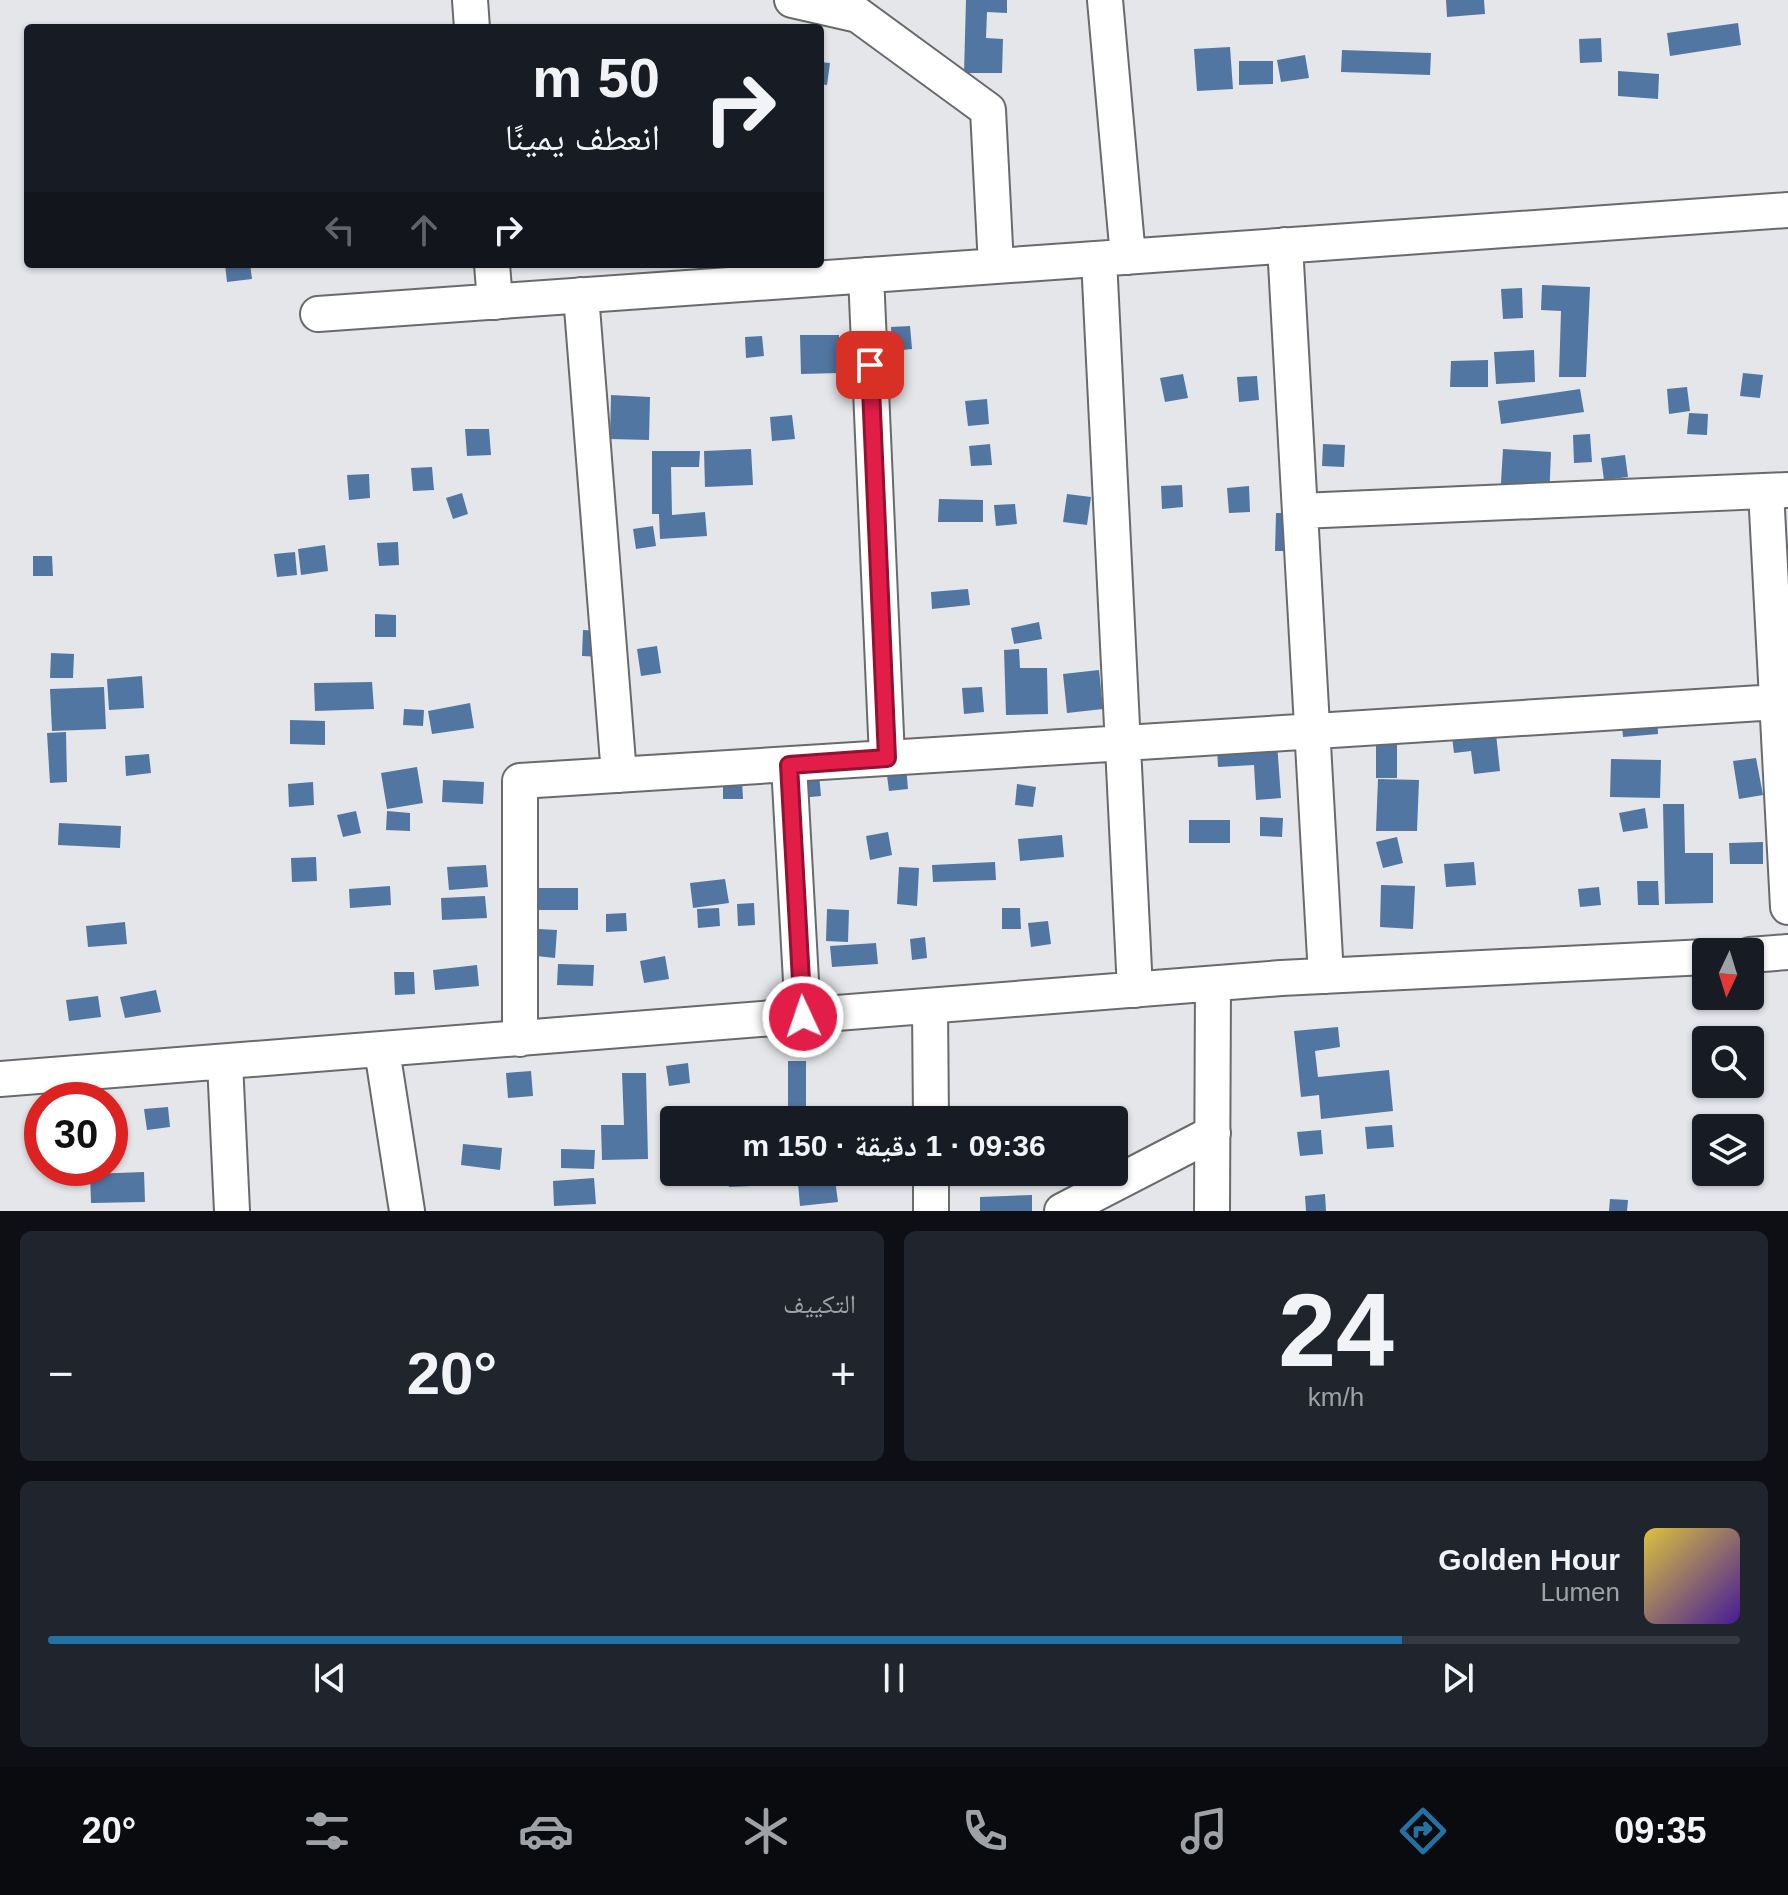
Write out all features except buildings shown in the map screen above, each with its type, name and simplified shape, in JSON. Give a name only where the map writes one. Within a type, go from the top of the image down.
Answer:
[{"type":"street","points":[[470,0],[472,24]]},
{"type":"street","points":[[792,0],[858,15],[988,110],[996,266]]},
{"type":"street","points":[[1105,0],[1114,258],[1123,743],[1135,990]]},
{"type":"street","points":[[318,314],[1788,210]]},
{"type":"street","points":[[1285,245],[1326,976]]},
{"type":"street","points":[[492,268],[495,302]]},
{"type":"street","points":[[866,275],[887,758]]},
{"type":"street","points":[[581,295],[619,775]]},
{"type":"street","points":[[1300,511],[1777,491],[1777,702],[1788,907]]},
{"type":"street","points":[[520,1039],[520,781],[1777,702]]},
{"type":"street","points":[[789,765],[803,1017]]},
{"type":"street","points":[[1764,954],[1788,952]]},
{"type":"street","points":[[0,1079],[1213,984],[1692,958]]},
{"type":"street","points":[[1212,1211],[1213,984]]},
{"type":"street","points":[[930,1007],[931,1106]]},
{"type":"street","points":[[382,1050],[407,1211]]},
{"type":"street","points":[[225,1062],[232,1211]]},
{"type":"street","points":[[1062,1211],[1213,1133]]},
{"type":"street","points":[[931,1186],[931,1211]]},
{"type":"route","points":[[803,1017],[789,765],[887,758],[870,365]]}]
